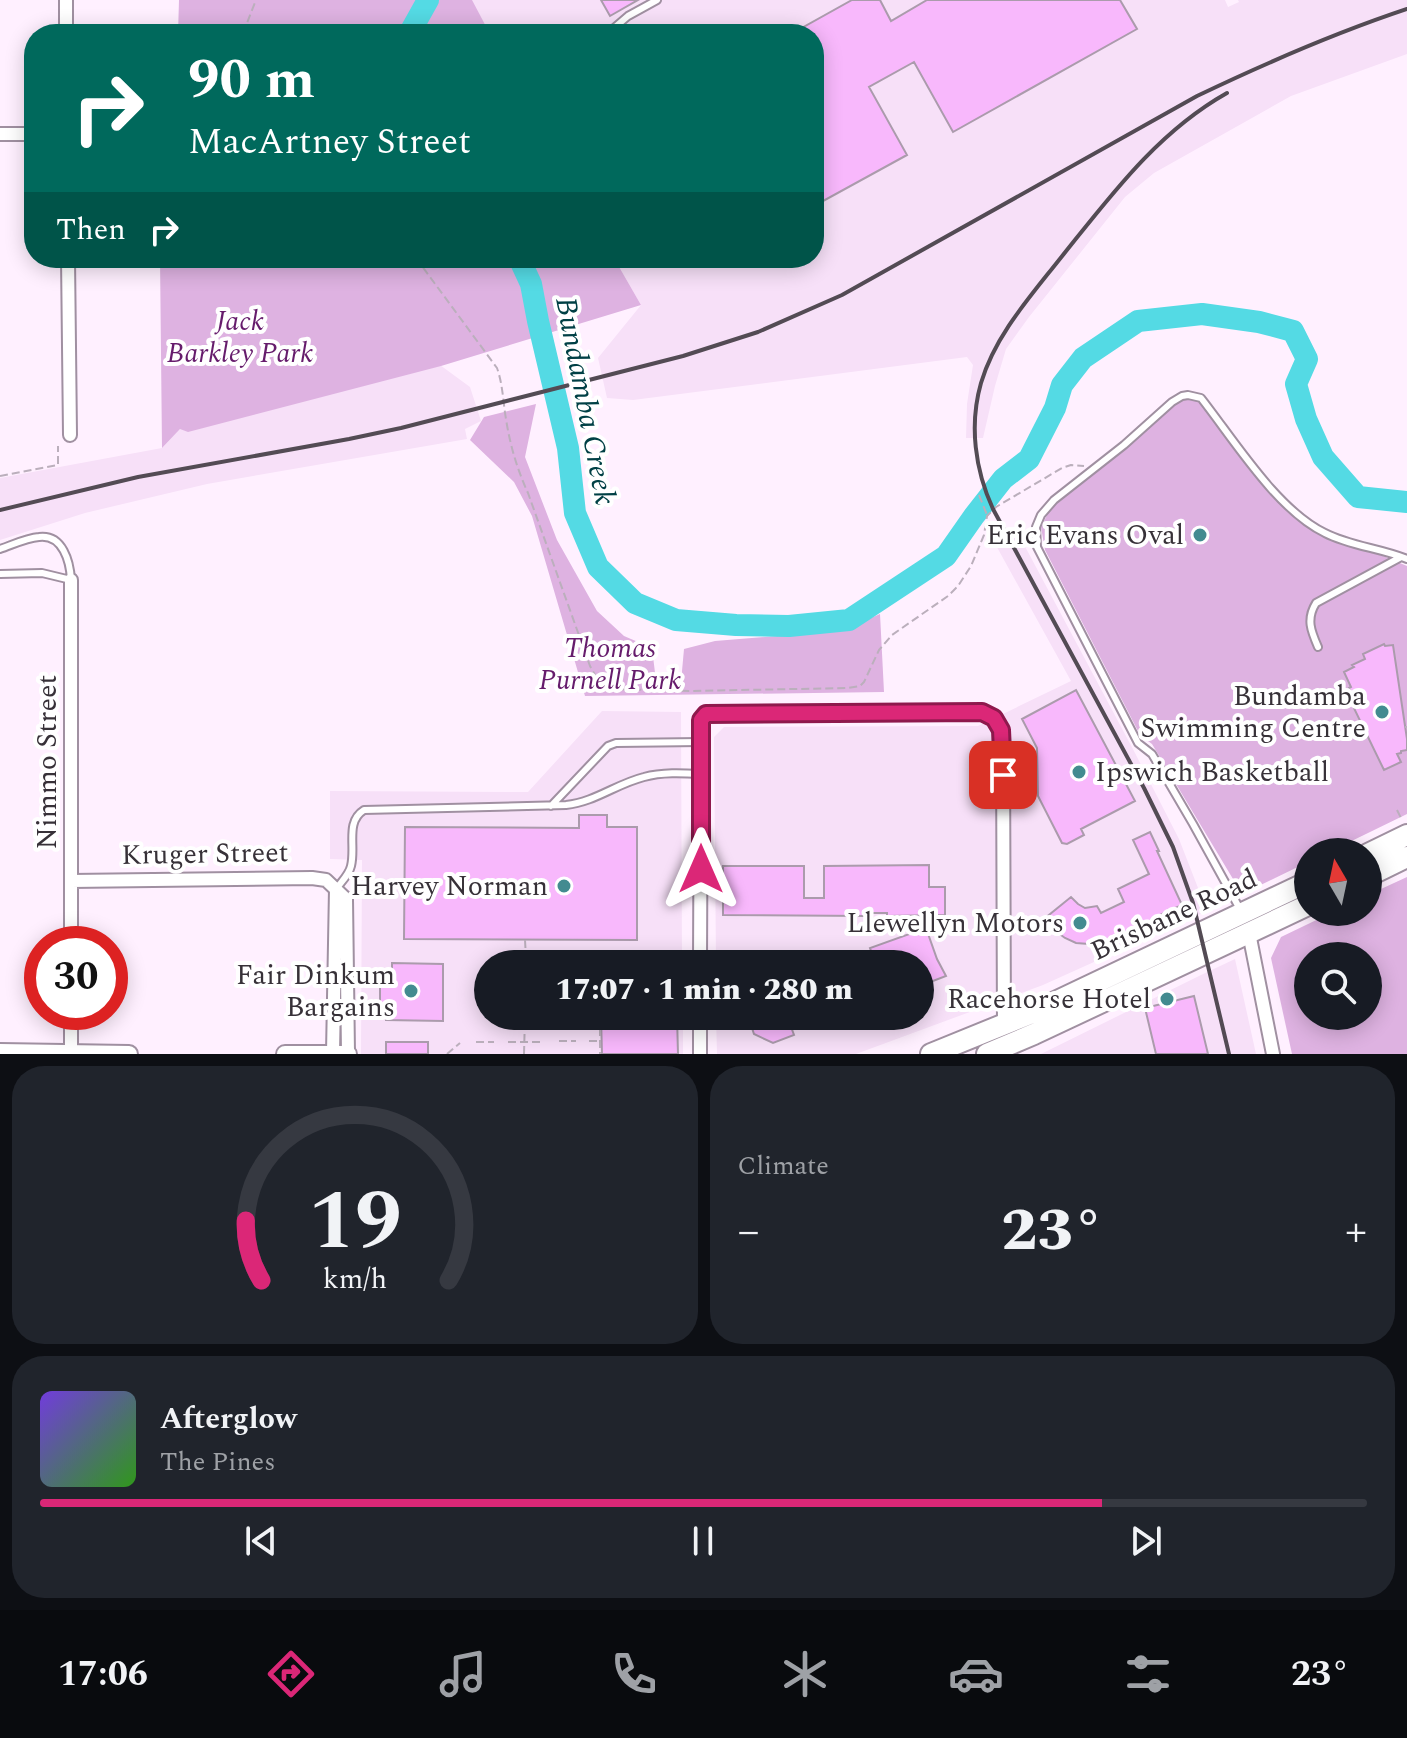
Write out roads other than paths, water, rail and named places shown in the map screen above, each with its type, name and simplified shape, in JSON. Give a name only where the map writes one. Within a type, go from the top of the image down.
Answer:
[{"type":"main road","points":[[1382,847],[1407,835]]},
{"type":"main road","points":[[1382,869],[1407,857]]},
{"type":"main road","name":"Brisbane Road","points":[[987,1054],[1034,1034],[1245,923],[1294,891]]},
{"type":"main road","name":"Brisbane Road","points":[[931,1054],[1245,923],[1294,909]]},
{"type":"street","points":[[66,0],[66,24]]},
{"type":"street","points":[[0,134],[24,134]]},
{"type":"street","points":[[68,268],[70,435]]},
{"type":"street","name":"Nimmo Street","points":[[71,580],[71,926]]},
{"type":"street","points":[[700,950],[701,720],[706,714],[982,712],[994,718],[1001,730],[1003,747],[1004,1026]]},
{"type":"street","name":"Kruger Street","points":[[71,881],[312,878],[326,880],[336,889]]},
{"type":"street","points":[[285,1054],[340,1053],[336,889]]},
{"type":"street","points":[[1245,923],[1273,1054]]},
{"type":"street","points":[[71,1030],[71,1053]]},
{"type":"street","points":[[700,1030],[700,1054]]},
{"type":"street","points":[[0,1052],[129,1054]]},
{"type":"lane","points":[[619,24],[657,0]]},
{"type":"lane","points":[[1245,923],[1152,754],[1138,743],[1037,547],[1036,527],[1041,515],[1054,500],[1172,402],[1182,396],[1195,396],[1201,398],[1284,502],[1307,522],[1325,533],[1405,558]]},
{"type":"lane","points":[[0,549],[39,537],[53,540],[69,558],[71,580],[42,573],[0,574]]},
{"type":"lane","points":[[1318,647],[1309,622],[1316,603],[1405,558]]},
{"type":"lane","points":[[551,806],[608,746],[616,743],[701,742]]},
{"type":"lane","points":[[336,889],[352,864],[353,822],[357,814],[364,810],[583,803],[644,777],[664,773],[701,774]]},
{"type":"waterway","name":"Bundamba Creek","points":[[415,24],[428,0]]},
{"type":"waterway","name":"Bundamba Creek","points":[[524,268],[531,284],[568,448],[575,513],[598,567],[635,603],[676,620],[789,626],[849,620],[946,556],[1003,479],[1029,459],[1055,408],[1062,385],[1083,358],[1138,321],[1202,314],[1259,322],[1293,331],[1307,359],[1296,384],[1306,419],[1323,457],[1358,497],[1407,502]]},
{"type":"railway","points":[[0,510],[138,477],[401,428],[683,356],[758,332],[842,295],[1197,96],[1301,49],[1407,9]]},
{"type":"railway","points":[[1227,93],[1178,127],[1135,168],[1025,303],[1004,333],[987,366],[977,399],[975,431],[978,463],[993,509],[1173,847],[1193,903],[1229,1054]]},
{"type":"place","name":"Eric Evans Oval","points":[[1200,535]]},
{"type":"place","name":"Bundamba Swimming Centre","points":[[1382,712]]},
{"type":"place","name":"Ipswich Basketball","points":[[1079,772]]},
{"type":"place","name":"Harvey Norman","points":[[564,886]]},
{"type":"place","name":"Llewellyn Motors","points":[[1080,923]]},
{"type":"place","name":"Fair Dinkum Bargains","points":[[411,991]]},
{"type":"place","name":"Racehorse Hotel","points":[[1167,999]]},
{"type":"park label","name":"Jack Barkley Park","points":[[240,337]]},
{"type":"park label","name":"Thomas Purnell Park","points":[[610,664]]}]
